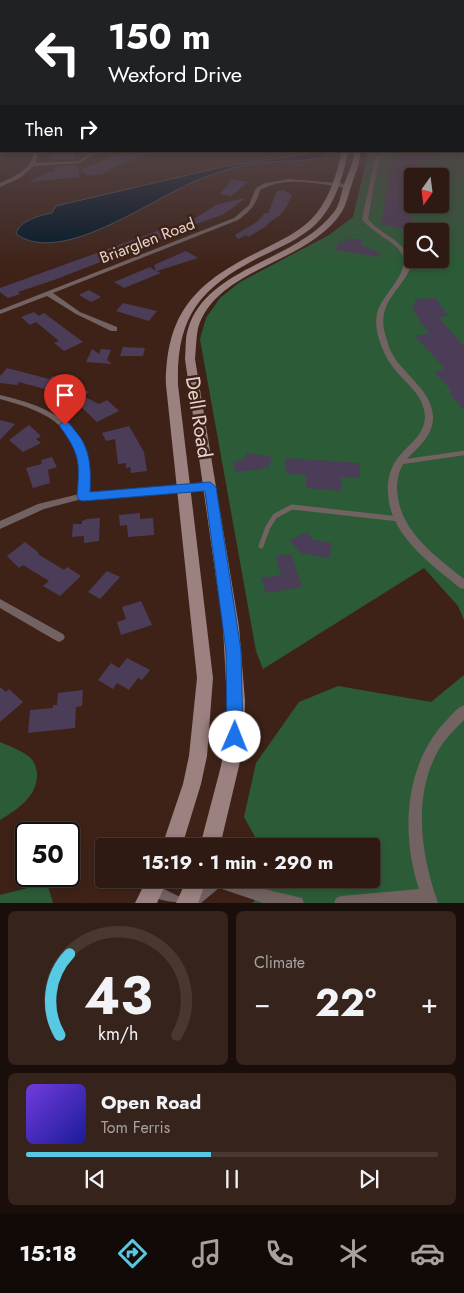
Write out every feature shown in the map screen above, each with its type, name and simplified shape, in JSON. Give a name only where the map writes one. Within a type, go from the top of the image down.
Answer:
[{"type":"main road","name":"Dell Road","points":[[175,838],[192,784],[198,756],[205,678],[202,632],[170,367],[174,339],[190,306],[212,283],[248,260],[295,236],[313,223],[324,208],[334,185]]},
{"type":"main road","name":"Dell Road","points":[[212,838],[230,766],[235,737],[234,651],[189,342],[195,323],[207,302],[228,283],[302,245],[317,234],[340,210],[348,186]]},
{"type":"main road","points":[[189,903],[194,888]]},
{"type":"street","name":"Briarglen Road","points":[[0,312],[236,219],[252,206],[258,189],[264,185]]},
{"type":"street","name":"Briarglen Road","points":[[336,185],[348,186]]},
{"type":"street","points":[[371,185],[365,218],[376,232],[403,250],[408,258],[409,265],[407,272],[384,299],[380,311],[379,324],[382,338],[388,352],[398,367],[420,393],[429,416],[427,428],[421,440],[399,462],[393,477],[391,494],[399,519],[405,530],[464,585]]},
{"type":"street","points":[[48,293],[78,314],[114,329]]},
{"type":"street","points":[[0,397],[31,405],[65,425],[76,439],[83,454],[85,473],[83,496]]},
{"type":"street","points":[[0,525],[41,506],[83,496],[210,487]]},
{"type":"street","points":[[0,603],[59,637]]},
{"type":"street","points":[[341,903],[430,900],[420,868],[416,827],[416,799],[434,746],[464,711]]},
{"type":"street","points":[[189,903],[217,880],[264,896],[297,903]]},
{"type":"street","points":[[152,891],[177,903]]},
{"type":"lane","points":[[399,462],[464,453]]},
{"type":"lane","points":[[261,546],[272,518],[282,509],[292,507],[399,519]]},
{"type":"green space","points":[[361,185],[404,185],[404,213],[449,213],[449,185],[464,185],[464,620],[458,606],[424,568],[263,669],[256,651],[200,339],[206,318],[220,298],[240,282],[329,235],[353,217]]},
{"type":"green space","points":[[464,675],[464,903],[253,903],[260,888],[380,888],[380,838],[256,838],[244,817],[256,763],[299,702],[338,686],[431,702]]},
{"type":"green space","points":[[0,742],[30,758],[37,773],[34,788],[26,801],[0,820]]},
{"type":"green space","points":[[31,887],[48,887],[53,903],[0,903],[0,895]]},
{"type":"water","points":[[145,185],[186,185],[110,225],[84,235],[59,242],[36,242],[16,234],[18,229],[26,222],[52,213],[56,206]]},
{"type":"building","points":[[227,185],[244,185],[231,196],[220,194]]},
{"type":"building","points":[[388,185],[404,185],[404,213],[412,213],[411,223],[404,223],[404,229],[393,228],[392,225],[381,225]]},
{"type":"building","points":[[284,190],[292,195],[280,215],[248,237],[246,235],[238,239],[235,235],[257,222],[265,213],[268,213],[277,191]]},
{"type":"building","points":[[246,198],[224,214],[191,226],[189,222],[218,204]]},
{"type":"building","points":[[160,230],[170,235],[18,292],[20,294],[8,298],[0,292],[0,288]]},
{"type":"building","points":[[347,238],[363,240],[361,245],[380,253],[379,257],[335,250],[339,242],[345,243]]},
{"type":"building","points":[[186,251],[198,258],[157,271],[161,273],[124,288],[114,282],[150,267],[156,271],[154,265]]},
{"type":"building","points":[[89,290],[101,297],[91,302],[79,295]]},
{"type":"building","points":[[436,298],[448,316],[438,317],[464,346],[464,410],[448,392],[452,391],[434,372],[445,369],[415,336],[430,333],[421,323],[411,305],[417,304],[414,299]]},
{"type":"building","points":[[123,303],[157,311],[149,321],[116,311]]},
{"type":"building","points":[[34,312],[39,316],[44,313],[83,342],[64,351],[54,343],[59,341],[36,322],[30,325],[21,317]]},
{"type":"building","points":[[123,347],[145,348],[143,356],[120,356]]},
{"type":"building","points":[[92,349],[99,354],[101,349],[111,350],[107,360],[112,364],[86,362]]},
{"type":"building","points":[[7,368],[49,379],[52,376],[57,377],[89,392],[83,396],[99,404],[107,400],[119,411],[97,422],[71,397],[51,388],[48,390],[19,382],[17,385],[0,383],[0,376]]},
{"type":"building","points":[[0,420],[15,424],[0,440]]},
{"type":"building","points":[[29,425],[41,436],[36,439],[41,443],[23,452],[9,440]]},
{"type":"building","points":[[129,426],[144,452],[147,471],[131,473],[130,467],[126,468],[126,463],[118,464],[115,439],[106,441],[102,433]]},
{"type":"building","points":[[247,453],[272,457],[268,468],[263,467],[262,469],[235,472],[233,461],[244,460]]},
{"type":"building","points":[[52,457],[57,467],[48,470],[50,483],[33,488],[26,468],[42,464],[41,460]]},
{"type":"building","points":[[285,458],[360,463],[360,477],[341,477],[341,491],[306,488],[306,475],[288,474],[288,471],[285,471]]},
{"type":"building","points":[[140,513],[140,519],[153,518],[154,535],[128,537],[127,525],[120,526],[119,515]]},
{"type":"building","points":[[100,518],[99,541],[84,543],[84,536],[72,537],[73,524],[82,524],[82,521],[87,519]]},
{"type":"building","points":[[307,532],[313,540],[332,543],[329,558],[300,553],[290,540]]},
{"type":"building","points":[[25,542],[38,554],[64,570],[67,567],[81,576],[60,596],[43,586],[49,581],[23,565],[19,568],[7,556]]},
{"type":"building","points":[[291,554],[302,587],[266,593],[261,578],[281,575],[275,556]]},
{"type":"building","points":[[107,571],[120,577],[100,599],[88,592]]},
{"type":"building","points":[[141,601],[152,625],[121,635],[117,622],[126,619],[122,607]]},
{"type":"building","points":[[127,658],[150,670],[142,680],[138,678],[129,690],[117,683],[113,689],[98,680],[111,663],[119,668]]},
{"type":"building","points":[[0,687],[6,692],[9,689],[23,702],[0,722]]},
{"type":"building","points":[[83,690],[82,706],[76,707],[75,728],[28,733],[30,710],[53,708],[53,705],[57,705],[58,693]]},
{"type":"route","points":[[65,425],[76,439],[83,454],[85,473],[83,496],[210,487],[234,651],[235,737]]}]
